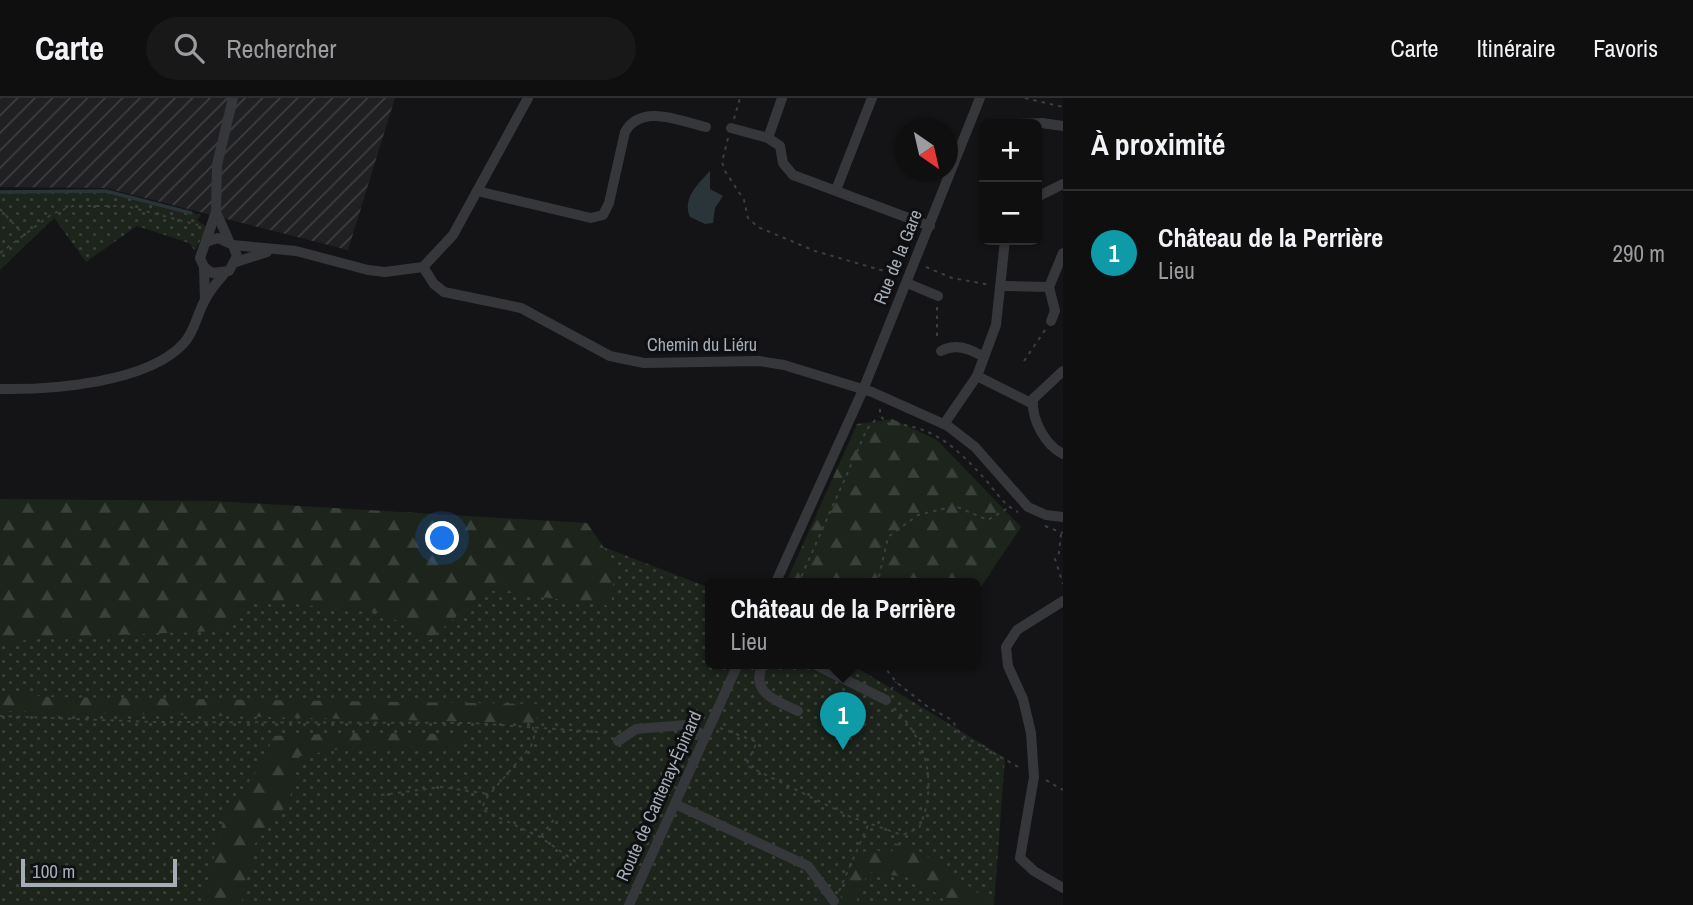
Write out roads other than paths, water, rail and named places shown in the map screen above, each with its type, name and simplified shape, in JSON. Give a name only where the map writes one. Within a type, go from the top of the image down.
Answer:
[{"type":"street","points":[[205,300],[201,253],[216,212],[217,164],[233,98]]},
{"type":"street","points":[[206,242],[218,238],[231,243],[296,251],[385,272],[423,267],[448,242],[528,98]]},
{"type":"street","points":[[768,138],[782,98]]},
{"type":"street","points":[[836,190],[872,98]]},
{"type":"street","name":"Rue de la Gare","points":[[863,390],[903,279],[915,263],[980,98]]},
{"type":"street","points":[[477,191],[591,218],[603,215],[609,203],[625,132],[630,122],[644,115],[706,127]]},
{"type":"street","points":[[971,119],[979,123]]},
{"type":"street","points":[[1042,122],[1063,126]]},
{"type":"street","points":[[731,128],[768,138],[780,146],[783,163],[793,175],[929,226]]},
{"type":"street","points":[[1042,194],[1063,184]]},
{"type":"street","points":[[216,212],[231,243],[236,262]]},
{"type":"street","points":[[944,424],[977,376],[982,356],[996,325],[1004,245]]},
{"type":"street","points":[[0,389],[32,390],[92,381],[157,364],[176,352],[189,337],[205,300],[236,262],[273,250]]},
{"type":"street","points":[[1051,321],[1055,311],[1049,287],[1063,253]]},
{"type":"street","points":[[204,267],[212,273],[224,274]]},
{"type":"street","name":"Chemin du Liéru","points":[[423,267],[434,285],[444,292],[522,307],[610,356],[654,364],[759,361],[784,365],[884,398],[944,424],[975,447],[1028,507],[1046,515],[1063,517]]},
{"type":"street","points":[[903,279],[938,296]]},
{"type":"street","points":[[1000,286],[1049,287]]},
{"type":"street","points":[[941,351],[950,346],[972,350],[982,356]]},
{"type":"street","points":[[1063,371],[1033,399],[1038,425],[1047,442],[1063,454]]},
{"type":"street","points":[[977,376],[1033,404]]},
{"type":"street","points":[[778,578],[863,390]]},
{"type":"street","points":[[1063,601],[1017,630],[1006,646],[1008,666],[1023,699],[1031,733],[1034,777],[1020,858],[1063,888]]},
{"type":"street","name":"Route de Cantenay-Épinard","points":[[629,905],[736,669]]},
{"type":"street","points":[[761,669],[759,685],[766,696],[799,711]]},
{"type":"street","points":[[824,669],[886,700]]},
{"type":"street","points":[[616,737],[636,729],[686,725],[705,736]]},
{"type":"street","points":[[675,804],[808,866],[834,901]]},
{"type":"waterway","points":[[0,192],[106,191],[191,213]]},
{"type":"place","name":"Château de la Perrière","points":[[843,750]]}]
